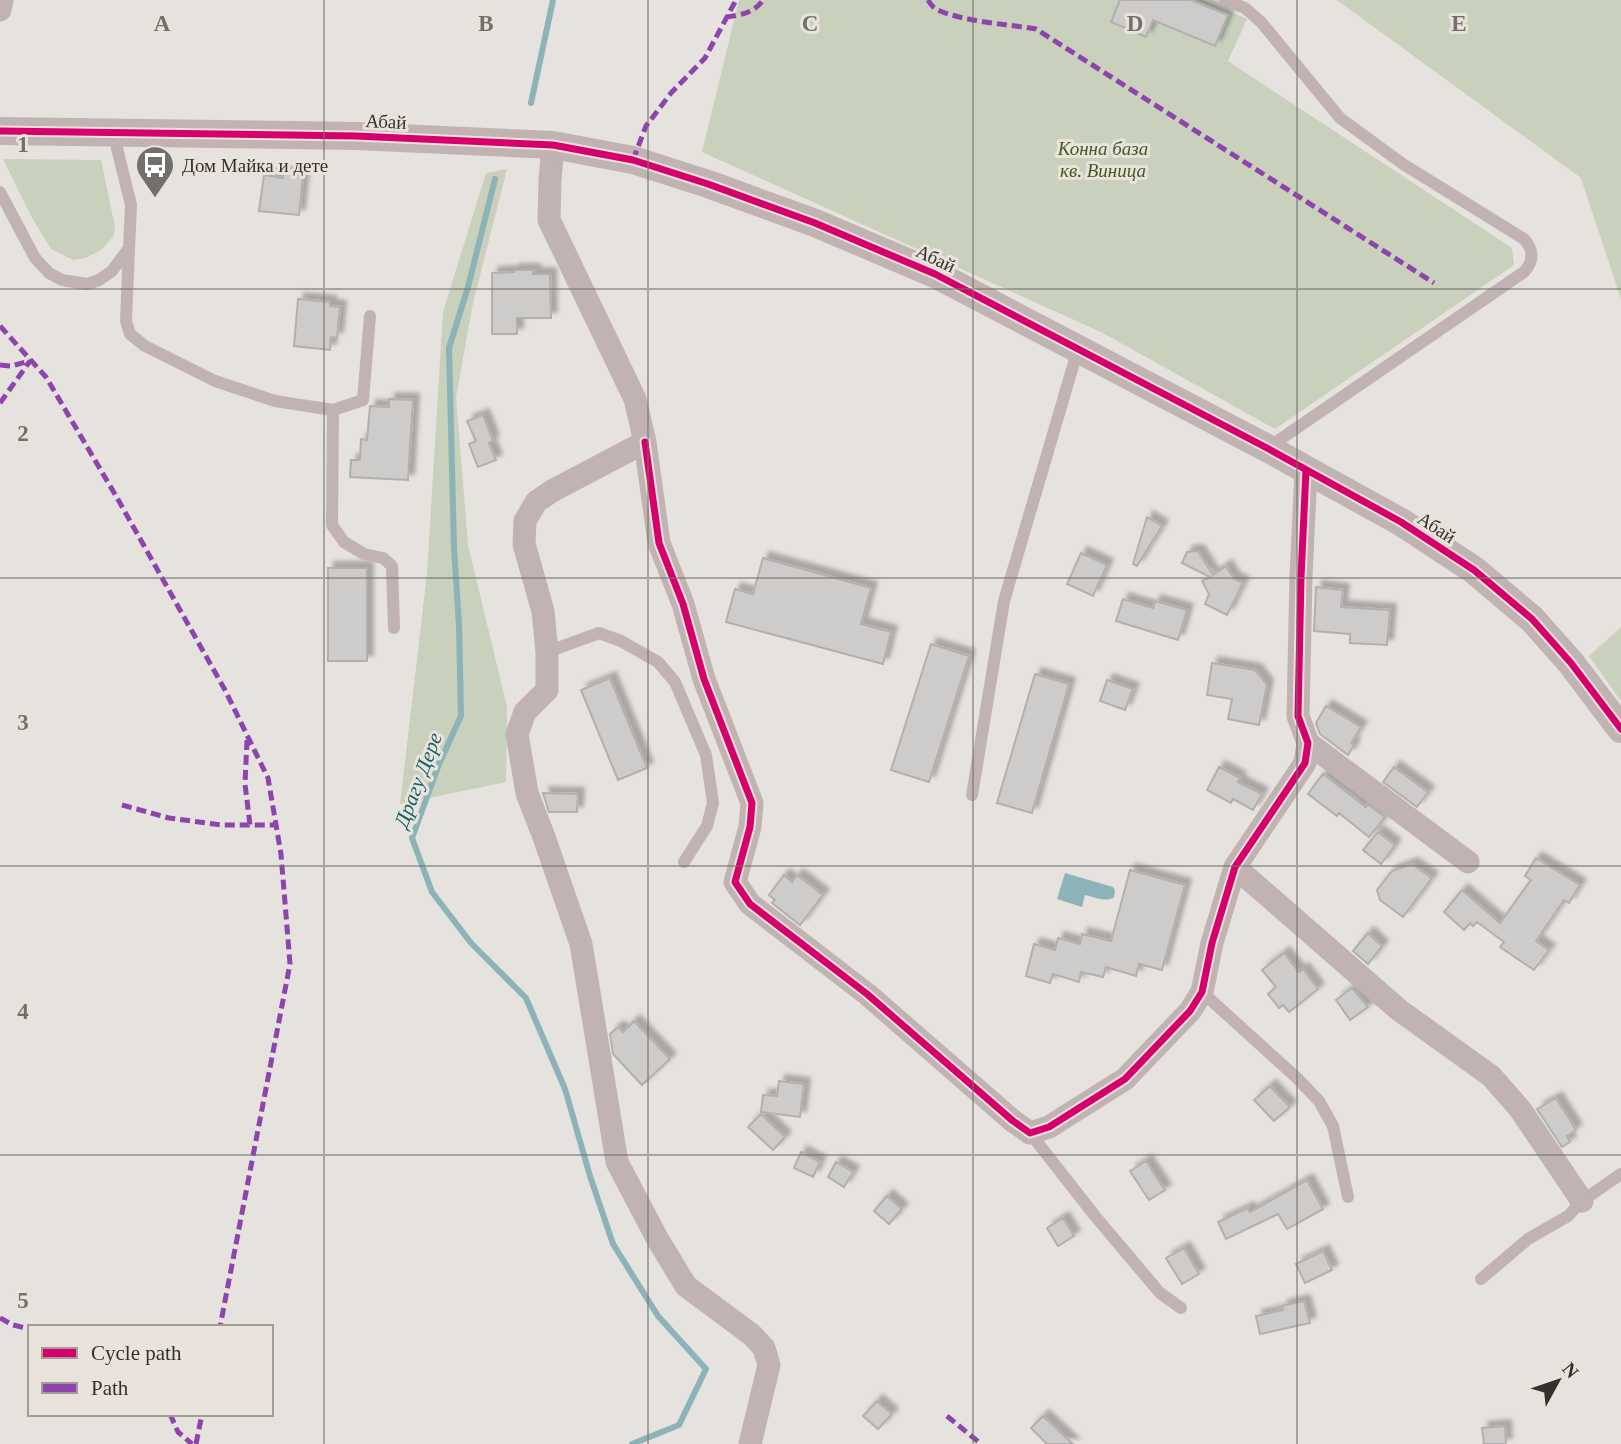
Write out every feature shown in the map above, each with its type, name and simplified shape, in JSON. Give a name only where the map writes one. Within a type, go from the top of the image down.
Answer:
[{"type":"street","points":[[0,10],[2,0]]},
{"type":"street","name":"Абай","points":[[0,131],[356,136],[553,145],[633,160],[815,223],[935,274],[1267,448],[1401,522],[1474,570],[1532,619],[1571,663],[1621,729]]},
{"type":"street","points":[[553,145],[549,220],[635,399],[645,442],[659,542],[683,604],[704,679],[751,803],[750,827],[736,882],[750,904],[867,994],[1013,1121],[1030,1132],[1049,1127],[1125,1079],[1189,1011],[1202,992],[1212,943],[1235,867],[1305,762],[1308,743],[1298,716],[1306,470]]},
{"type":"street","points":[[645,442],[552,491],[536,502],[525,521],[524,544],[543,611],[547,690],[526,712],[517,734],[527,793],[581,944],[617,1162],[686,1286],[752,1335],[764,1348],[769,1365],[750,1444]]},
{"type":"street","points":[[1308,743],[1468,862]]},
{"type":"street","points":[[1235,867],[1399,1010],[1491,1076],[1520,1109],[1582,1201]]},
{"type":"lane","points":[[1225,0],[1245,8],[1261,22],[1340,118],[1403,164],[1524,239],[1532,255],[1524,272],[1267,448]]},
{"type":"lane","points":[[113,132],[131,205],[126,321],[130,334],[145,346],[215,382],[275,401],[333,410],[363,400],[370,316]]},
{"type":"lane","points":[[0,192],[35,258],[49,273],[62,280],[87,284],[99,280],[112,271],[129,247]]},
{"type":"lane","points":[[972,795],[1004,601],[1078,348]]},
{"type":"lane","points":[[333,410],[332,525],[344,542],[364,554],[383,558],[392,566],[394,628]]},
{"type":"lane","points":[[547,652],[599,633],[621,641],[658,662],[675,682],[706,755],[713,803],[707,826],[684,862]]},
{"type":"lane","points":[[1202,992],[1319,1101],[1333,1126],[1348,1197]]},
{"type":"lane","points":[[1030,1132],[1095,1216],[1160,1293],[1181,1308]]},
{"type":"lane","points":[[1481,1279],[1528,1239],[1568,1216],[1582,1201],[1621,1174]]},
{"type":"green space","name":"Конна база кв. Виница","points":[[739,0],[1203,0],[1247,19],[1228,61],[1512,248],[1514,265],[1275,429],[1101,332],[702,152]]},
{"type":"green space","points":[[1337,0],[1621,0],[1621,299],[1581,178]]},
{"type":"green space","points":[[3,159],[101,160],[115,227],[113,237],[102,249],[86,258],[73,260],[51,249],[31,216]]},
{"type":"green space","points":[[507,169],[473,303],[456,397],[468,545],[507,707],[506,782],[400,804],[427,574],[443,312],[486,173]]},
{"type":"green space","points":[[1621,627],[1621,701],[1589,656]]},
{"type":"water","points":[[1065,873],[1113,887],[1114,897],[1104,900],[1085,895],[1082,907],[1057,899]]},
{"type":"building","points":[[1120,0],[1191,0],[1228,15],[1215,46],[1153,20],[1146,37],[1111,22]]},
{"type":"building","points":[[283,173],[303,176],[299,215],[259,211],[264,175],[283,178]]},
{"type":"building","points":[[534,270],[533,274],[550,274],[551,318],[517,318],[517,334],[492,334],[492,273]]},
{"type":"building","points":[[298,299],[330,302],[330,306],[340,307],[337,338],[331,337],[330,350],[294,346]]},
{"type":"building","points":[[389,399],[413,400],[408,480],[350,477],[351,460],[360,460],[361,439],[367,440],[370,406],[389,407]]},
{"type":"building","points":[[483,415],[493,441],[489,443],[496,460],[478,467],[469,444],[476,441],[467,421]]},
{"type":"building","points":[[1147,517],[1162,526],[1137,566],[1133,564]]},
{"type":"building","points":[[1198,551],[1213,575],[1226,566],[1234,579],[1243,583],[1227,615],[1205,604],[1209,594],[1202,581],[1210,577],[1182,563],[1187,552]]},
{"type":"building","points":[[1081,553],[1107,565],[1093,596],[1067,584]]},
{"type":"building","points":[[763,558],[871,588],[861,624],[891,632],[883,664],[726,622],[735,589],[753,594]]},
{"type":"building","points":[[328,568],[367,568],[367,661],[328,661]]},
{"type":"building","points":[[1316,587],[1343,590],[1341,607],[1390,610],[1387,645],[1350,643],[1350,634],[1314,631]]},
{"type":"building","points":[[1123,599],[1153,608],[1155,601],[1187,610],[1178,640],[1116,621]]},
{"type":"building","points":[[931,644],[969,656],[929,782],[891,770]]},
{"type":"building","points":[[1212,663],[1255,670],[1267,685],[1259,725],[1228,719],[1232,699],[1207,695]]},
{"type":"building","points":[[1035,674],[1069,684],[1032,813],[997,803]]},
{"type":"building","points":[[610,678],[647,768],[618,780],[581,690]]},
{"type":"building","points":[[1107,680],[1133,689],[1125,710],[1100,701]]},
{"type":"building","points":[[1326,706],[1361,727],[1351,743],[1354,745],[1348,755],[1320,734],[1316,723]]},
{"type":"building","points":[[1219,767],[1240,778],[1238,782],[1262,794],[1253,810],[1233,799],[1231,803],[1207,790]]},
{"type":"building","points":[[1394,767],[1428,792],[1417,807],[1383,782]]},
{"type":"building","points":[[1323,774],[1366,807],[1367,804],[1385,817],[1369,837],[1339,813],[1337,816],[1308,794]]},
{"type":"building","points":[[543,793],[578,794],[577,812],[549,812]]},
{"type":"building","points":[[1378,832],[1395,845],[1381,864],[1363,850]]},
{"type":"building","points":[[1536,858],[1580,885],[1569,903],[1564,900],[1536,941],[1549,950],[1534,970],[1500,947],[1504,942],[1477,922],[1473,926],[1470,923],[1464,930],[1444,912],[1462,890],[1500,923],[1531,880],[1525,876]]},
{"type":"building","points":[[1412,864],[1432,878],[1403,917],[1380,900],[1377,890],[1392,871]]},
{"type":"building","points":[[1130,870],[1185,885],[1162,970],[1139,964],[1136,976],[1106,967],[1103,977],[1081,972],[1079,982],[1053,974],[1050,983],[1026,976],[1034,944],[1055,950],[1058,938],[1080,944],[1082,934],[1111,941]]},
{"type":"building","points":[[784,875],[792,882],[797,875],[823,895],[800,925],[772,903],[775,900],[769,895]]},
{"type":"building","points":[[1368,933],[1382,946],[1368,964],[1353,951]]},
{"type":"building","points":[[1284,953],[1299,972],[1303,969],[1318,989],[1289,1012],[1283,1005],[1279,1008],[1268,994],[1276,987],[1262,970]]},
{"type":"building","points":[[1352,988],[1368,1007],[1350,1020],[1336,1000]]},
{"type":"building","points":[[634,1021],[670,1059],[642,1085],[613,1054],[610,1034],[618,1027],[623,1032]]},
{"type":"building","points":[[779,1081],[804,1084],[800,1117],[761,1112],[763,1095],[777,1096]]},
{"type":"building","points":[[1270,1086],[1290,1107],[1274,1121],[1254,1100]]},
{"type":"building","points":[[1556,1098],[1576,1130],[1567,1136],[1570,1142],[1562,1147],[1537,1109]]},
{"type":"building","points":[[761,1114],[785,1137],[773,1150],[748,1127]]},
{"type":"building","points":[[801,1152],[820,1162],[813,1177],[794,1168]]},
{"type":"building","points":[[1146,1161],[1165,1190],[1149,1200],[1130,1171]]},
{"type":"building","points":[[836,1162],[853,1172],[844,1187],[828,1177]]},
{"type":"building","points":[[1307,1180],[1323,1209],[1287,1229],[1278,1214],[1226,1239],[1218,1222],[1248,1208],[1250,1212]]},
{"type":"building","points":[[887,1196],[902,1209],[889,1224],[874,1211]]},
{"type":"building","points":[[1063,1218],[1074,1236],[1058,1246],[1047,1228]]},
{"type":"building","points":[[1184,1248],[1199,1274],[1182,1284],[1166,1258]]},
{"type":"building","points":[[1323,1251],[1332,1270],[1305,1283],[1296,1264]]},
{"type":"building","points":[[1304,1301],[1310,1323],[1260,1334],[1256,1316],[1283,1310],[1282,1306]]},
{"type":"building","points":[[877,1401],[892,1414],[878,1429],[863,1416]]},
{"type":"building","points":[[1043,1416],[1073,1444],[1047,1444],[1031,1428]]},
{"type":"building","points":[[1505,1426],[1506,1444],[1484,1444],[1482,1428]]},
{"type":"waterway","name":"Драгу Дере","points":[[531,103],[553,0]]},
{"type":"waterway","name":"Драгу Дере","points":[[495,179],[468,287],[449,348],[461,716],[439,764],[412,838],[432,892],[471,943],[526,998],[565,1089],[613,1244],[658,1316],[706,1369],[679,1425],[632,1444]]},
{"type":"marked path","points":[[633,160],[646,126],[671,93],[705,58],[736,0]]},
{"type":"marked path","points":[[726,17],[751,11],[763,0]]},
{"type":"marked path","points":[[928,0],[936,9],[951,15],[1036,29],[1434,283]]},
{"type":"marked path","points":[[0,326],[46,377],[225,690],[268,778],[281,854],[290,964],[220,1325]]},
{"type":"marked path","points":[[0,365],[11,366],[30,361]]},
{"type":"marked path","points":[[0,403],[30,361]]},
{"type":"marked path","points":[[247,740],[245,784],[250,825]]},
{"type":"marked path","points":[[122,805],[169,818],[222,825],[276,825]]},
{"type":"marked path","points":[[0,1318],[28,1329]]},
{"type":"marked path","points":[[171,1416],[178,1432],[192,1444]]},
{"type":"marked path","points":[[196,1444],[202,1416]]},
{"type":"marked path","points":[[947,1416],[981,1444]]},
{"type":"cycle path","points":[[0,131],[356,136],[553,145],[633,160],[815,223],[935,274],[1267,448],[1401,522],[1474,570],[1532,619],[1571,663],[1621,729]]},
{"type":"cycle path","points":[[645,442],[659,543],[683,604],[704,679],[752,803],[750,827],[735,882],[750,904],[867,994],[1030,1133],[1049,1127],[1125,1079],[1190,1011],[1202,992],[1212,943],[1235,867],[1305,763],[1308,743],[1298,716],[1306,470]]},
{"type":"place","name":"Дом Майка и дете","points":[[155,199]]}]
